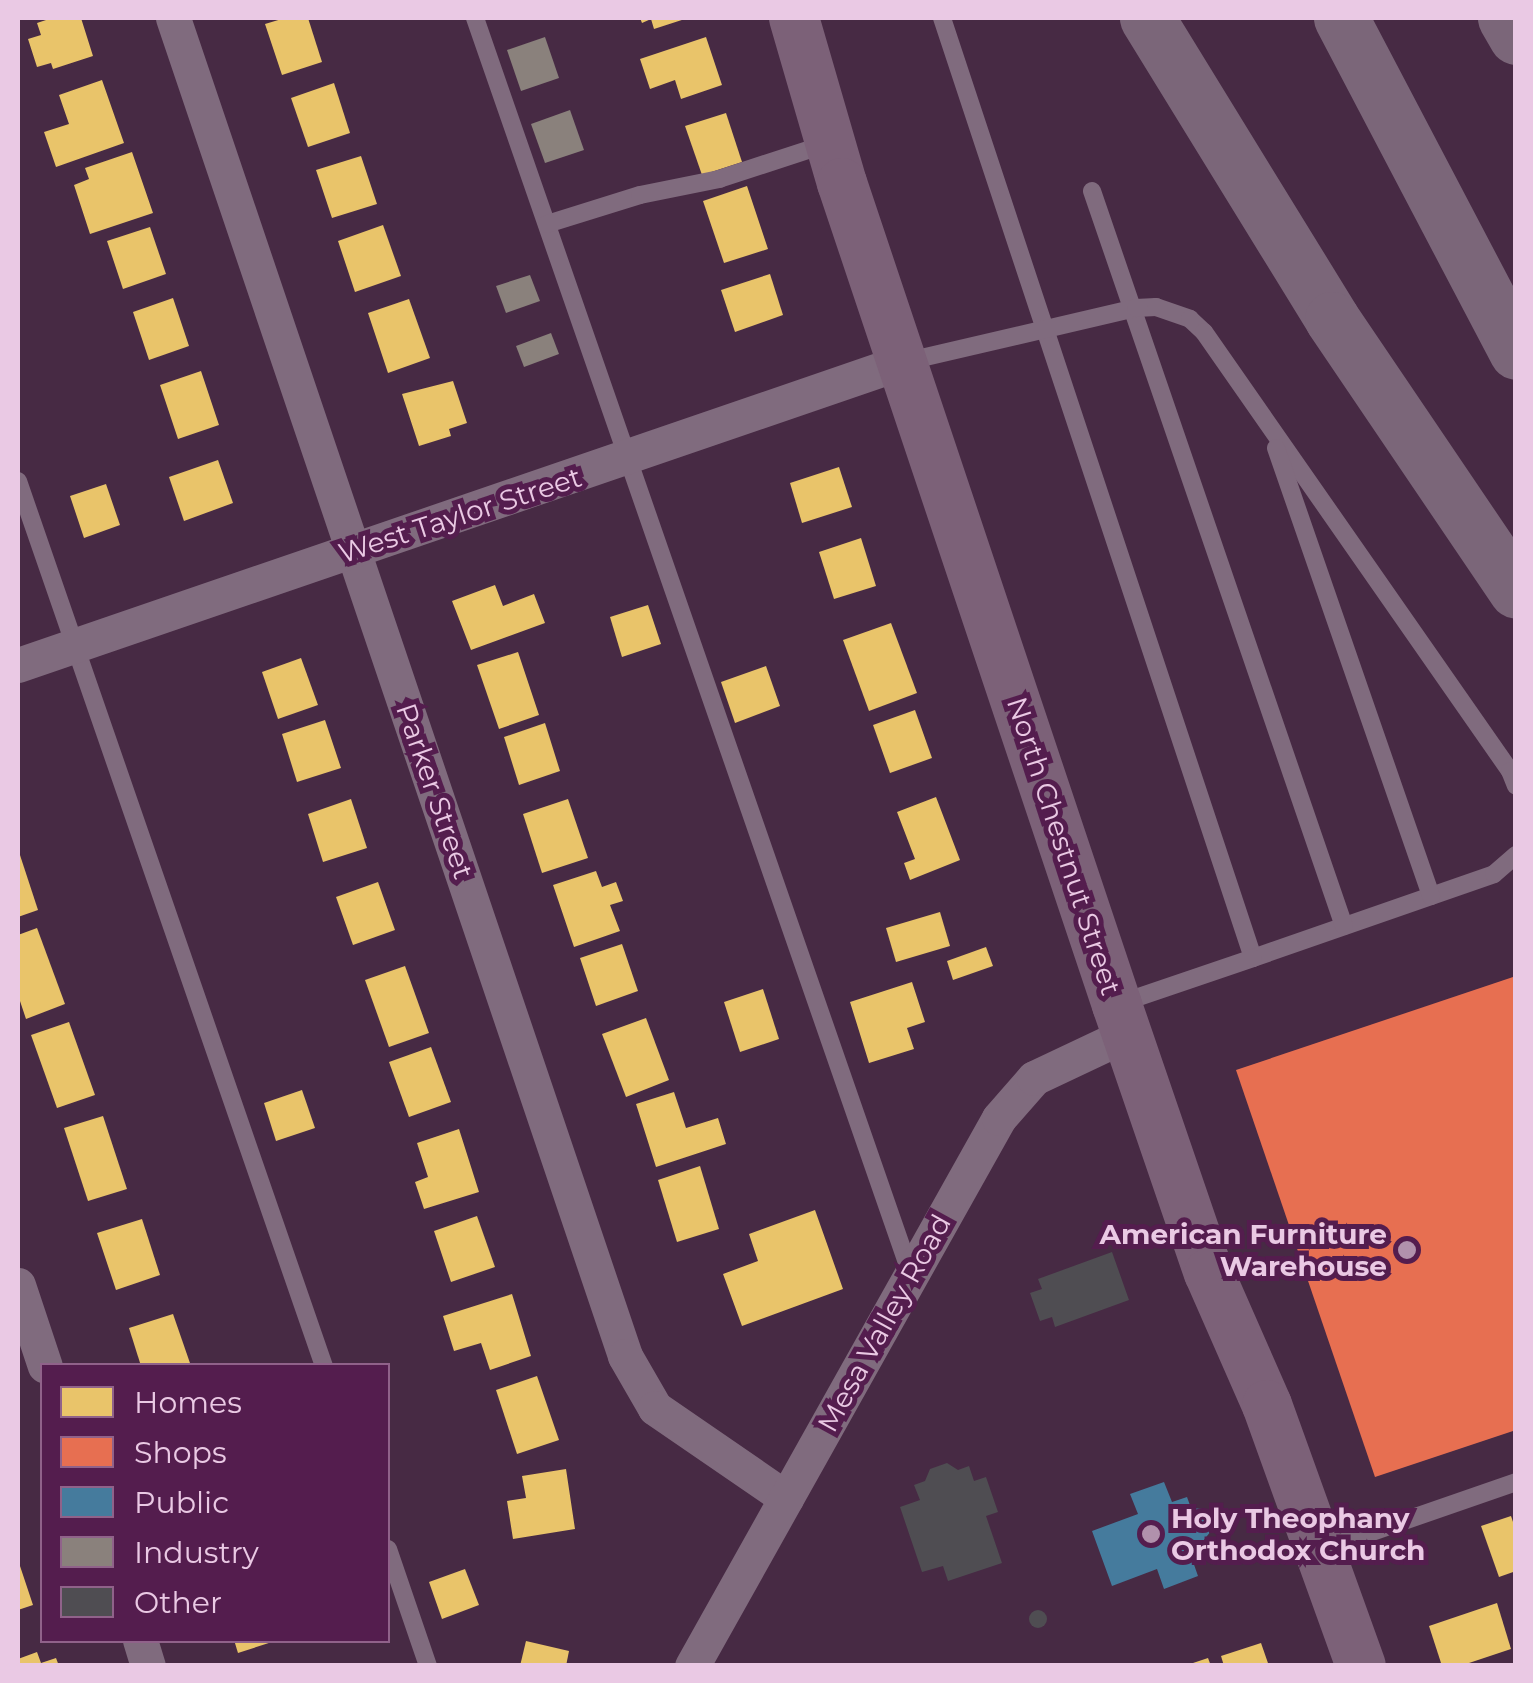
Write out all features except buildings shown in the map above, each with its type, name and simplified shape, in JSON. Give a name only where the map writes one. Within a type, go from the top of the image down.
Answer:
[{"type":"highway","points":[[1147,18],[1332,319],[1516,591]]},
{"type":"highway","points":[[1341,18],[1516,352]]},
{"type":"highway","points":[[1505,18],[1516,37]]},
{"type":"main road","name":"North Chestnut Street","points":[[794,18],[829,143],[1209,1274],[1267,1404],[1360,1666]]},
{"type":"street","name":"Parker Street","points":[[173,18],[625,1356],[655,1408],[786,1498]]},
{"type":"street","name":"West Taylor Street","points":[[18,665],[902,362]]},
{"type":"street","name":"Mesa Valley Road","points":[[692,1666],[999,1118],[1015,1097],[1122,1019]]},
{"type":"street","points":[[18,1285],[44,1363]]},
{"type":"lane","points":[[475,18],[911,1274]]},
{"type":"lane","points":[[942,18],[1253,958]]},
{"type":"lane","points":[[546,224],[640,195],[719,180],[829,143]]},
{"type":"lane","points":[[1092,192],[1344,926]]},
{"type":"lane","points":[[902,362],[1132,308],[1156,307],[1190,319],[1516,786]]},
{"type":"lane","points":[[1269,427],[1431,896]]},
{"type":"lane","points":[[18,481],[323,1363]]},
{"type":"lane","points":[[1122,1019],[1253,958],[1494,874],[1516,855]]},
{"type":"lane","points":[[1320,1551],[1516,1482]]},
{"type":"lane","points":[[390,1555],[428,1666]]},
{"type":"place","name":"American Furniture Warehouse","points":[[1407,1250]]},
{"type":"place","name":"Holy Theophany Orthodox Church","points":[[1151,1534]]}]
